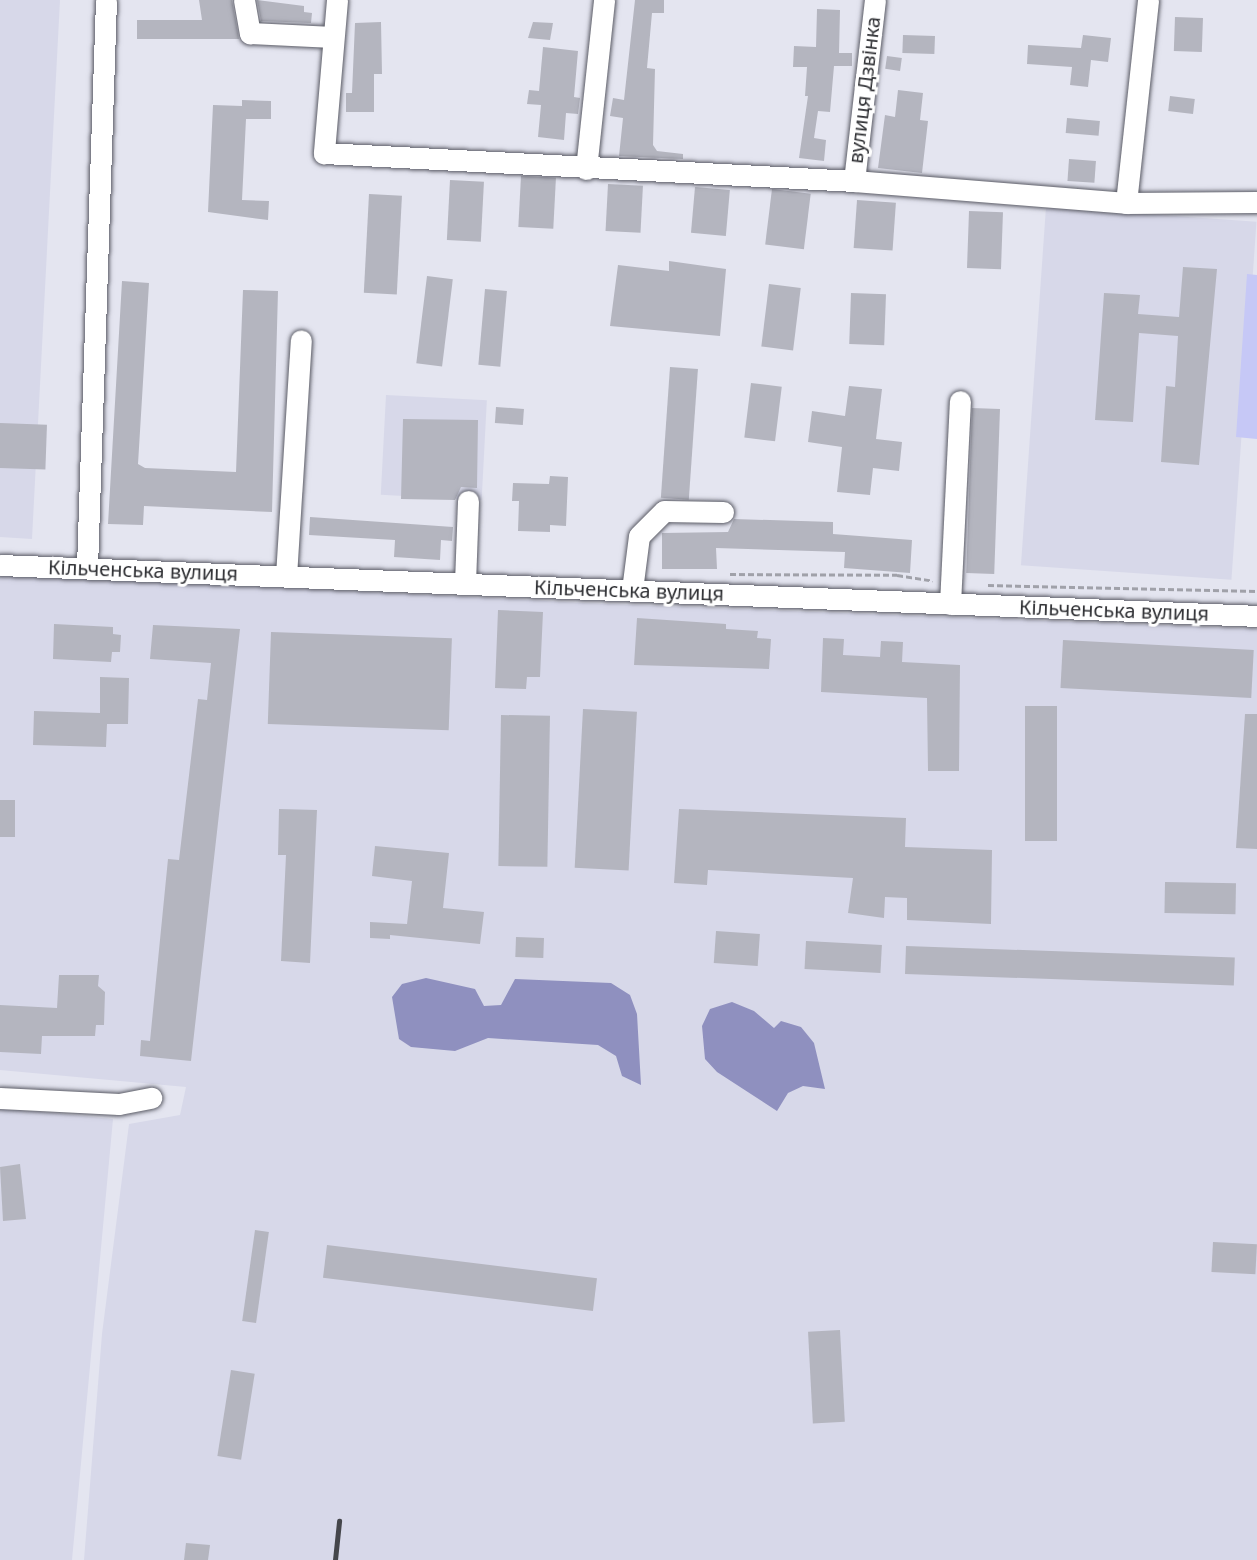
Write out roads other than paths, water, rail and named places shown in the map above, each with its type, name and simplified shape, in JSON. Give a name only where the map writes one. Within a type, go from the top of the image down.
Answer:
[{"type":"street","points":[[244,0],[250,33],[333,37]]},
{"type":"street","points":[[337,0],[324,153],[586,169],[854,181],[1126,203],[1257,202]]},
{"type":"street","points":[[586,169],[604,0]]},
{"type":"street","name":"вулиця Дзвінка","points":[[854,181],[875,0]]},
{"type":"street","points":[[1126,203],[1148,0]]},
{"type":"street","points":[[87,567],[106,1]]},
{"type":"street","points":[[286,576],[302,340]]},
{"type":"street","points":[[950,604],[960,401]]},
{"type":"street","points":[[465,583],[468,501]]},
{"type":"street","points":[[632,590],[639,536],[664,511],[723,512]]},
{"type":"street","name":"Кільченська вулиця","points":[[0,565],[1257,616]]},
{"type":"street","points":[[0,1098],[119,1104],[151,1098]]},
{"type":"railway","points":[[335,1560],[339,1521]]}]
